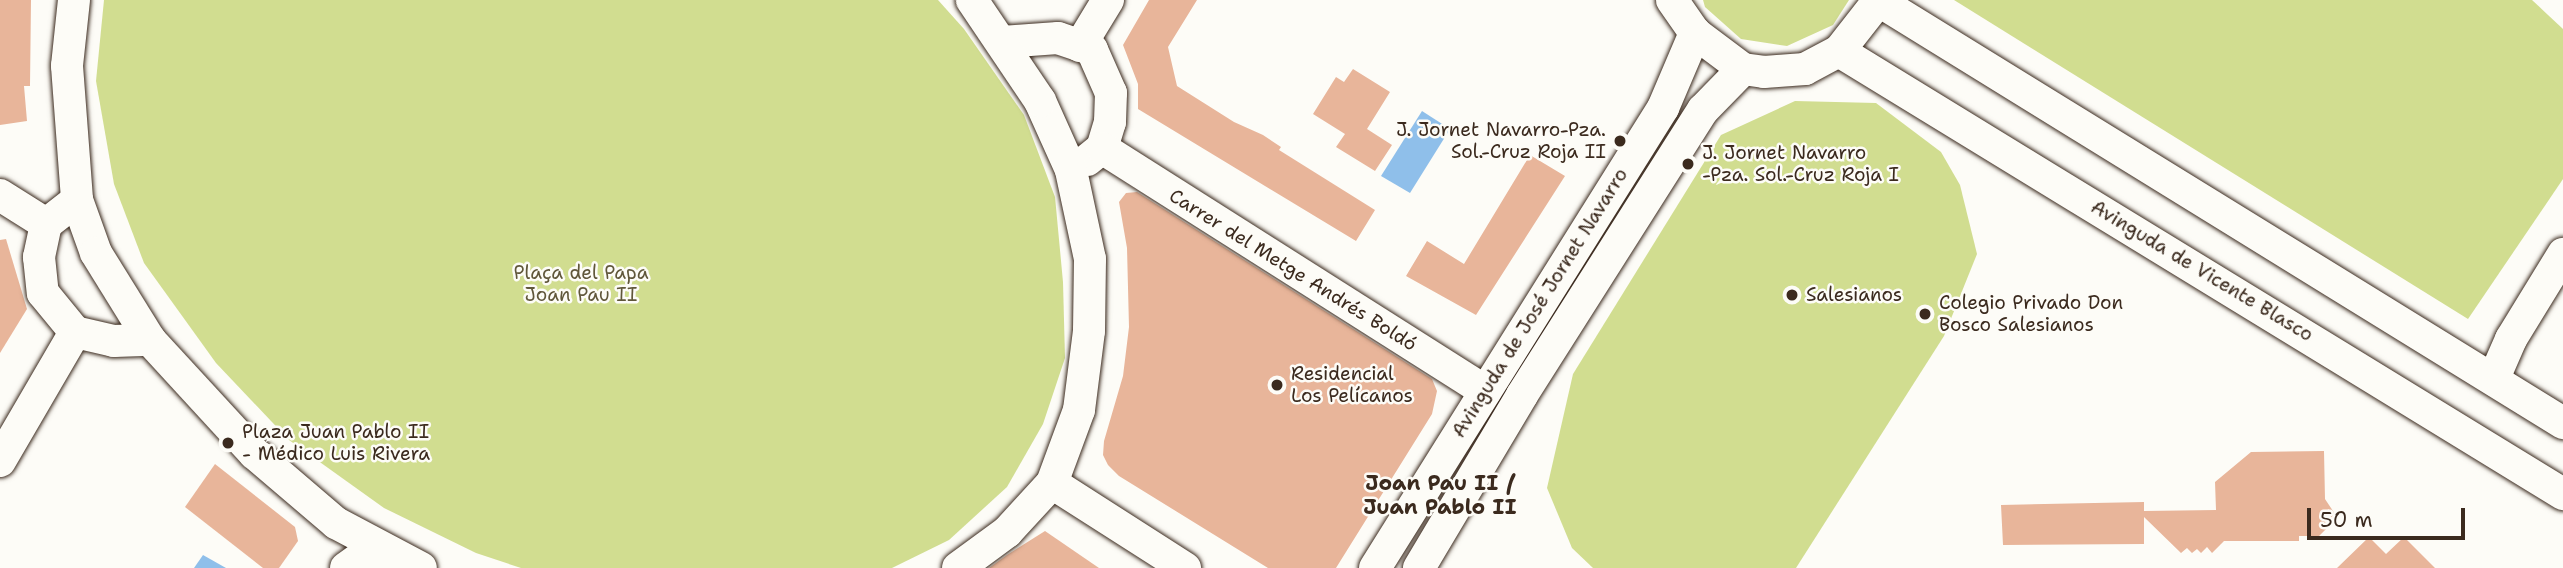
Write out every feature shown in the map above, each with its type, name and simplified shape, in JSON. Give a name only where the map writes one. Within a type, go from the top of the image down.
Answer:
[{"type":"street","points":[[74,0],[67,65],[77,200],[96,253],[150,340],[254,453],[336,523],[421,568]]},
{"type":"street","points":[[958,568],[1007,532],[1052,483],[1079,410],[1089,331],[1090,259],[1071,170],[1040,101],[972,0]]},
{"type":"street","points":[[1080,46],[1108,0]]},
{"type":"street","points":[[1672,0],[1695,33],[1743,69],[1764,72],[1805,69],[1839,51],[1879,0],[2563,423]]},
{"type":"street","name":"Avinguda de José Jornet Navarro","points":[[1375,568],[1663,108],[1695,33]]},
{"type":"street","points":[[1002,42],[1058,38],[1092,50],[1111,93],[1110,122],[1102,148],[1071,170]]},
{"type":"street","name":"Avinguda de Vicente Blasco","points":[[1839,51],[2563,494]]},
{"type":"street","name":"Avinguda de José Jornet Navarro","points":[[1419,568],[1522,395],[1703,110],[1743,69]]},
{"type":"street","name":"Carrer del Metge Andrés Boldó","points":[[1102,148],[1485,391]]},
{"type":"street","points":[[0,195],[46,224]]},
{"type":"street","points":[[77,200],[46,224],[39,257],[43,293],[75,332],[114,341],[150,340]]},
{"type":"street","points":[[2494,378],[2511,339],[2563,254]]},
{"type":"street","points":[[0,461],[75,332]]},
{"type":"street","points":[[1052,483],[1185,568]]},
{"type":"street","points":[[331,568],[336,523]]},
{"type":"street","points":[[345,568],[361,558],[390,552]]},
{"type":"green space","name":"Plaça del Papa Joan Pau II","points":[[104,0],[938,0],[964,29],[1024,115],[1055,197],[1063,282],[1065,358],[1043,424],[1007,487],[949,540],[892,568],[521,568],[476,553],[384,508],[289,440],[216,363],[144,263],[114,184],[96,81]]},
{"type":"green space","points":[[1703,0],[1849,0],[1833,25],[1787,46],[1741,39],[1705,7]]},
{"type":"green space","points":[[1954,0],[2532,0],[2563,29],[2563,179],[2468,319]]},
{"type":"green space","name":"Salesianos","points":[[1795,101],[1876,103],[1941,152],[1960,185],[1977,254],[1944,336],[1796,568],[1593,568],[1572,548],[1547,488],[1573,374],[1721,135]]},
{"type":"water","points":[[1422,111],[1450,129],[1410,193],[1381,176]]},
{"type":"water","points":[[203,555],[226,568],[194,568]]},
{"type":"building","points":[[0,0],[31,0],[30,86],[24,86],[27,121],[0,125]]},
{"type":"building","points":[[1149,0],[1197,0],[1168,47],[1177,86],[1234,122],[1263,135],[1281,147],[1279,150],[1375,210],[1356,241],[1138,109],[1138,84],[1123,45]]},
{"type":"building","points":[[1353,69],[1390,92],[1367,129],[1392,145],[1375,171],[1336,147],[1345,134],[1313,114],[1336,77],[1344,82]]},
{"type":"building","points":[[1530,155],[1565,176],[1476,315],[1406,276],[1427,241],[1464,264]]},
{"type":"building","name":"Residencial Los Pelícanos","points":[[1137,192],[1432,379],[1437,391],[1432,414],[1336,568],[1268,568],[1119,476],[1108,465],[1103,455],[1104,441],[1123,376],[1129,327],[1127,248],[1119,202],[1126,193]]},
{"type":"building","points":[[6,239],[27,309],[0,353],[0,240]]},
{"type":"building","points":[[2324,451],[2325,499],[2335,514],[2325,523],[2328,527],[2319,536],[2299,536],[2299,541],[2224,541],[2212,553],[2207,547],[2201,553],[2197,549],[2192,553],[2187,548],[2181,553],[2144,517],[2144,544],[2003,545],[2001,505],[2144,502],[2144,511],[2216,510],[2215,482],[2251,452]]},
{"type":"building","points":[[215,464],[295,527],[298,541],[279,568],[263,568],[185,507]]},
{"type":"building","points":[[1045,531],[1099,568],[989,568],[1007,555]]},
{"type":"building","points":[[2369,537],[2386,554],[2404,537],[2435,568],[2337,568]]},
{"type":"place","name":"J. Jornet Navarro-Pza. Sol.-Cruz Roja II","points":[[1620,141]]},
{"type":"place","name":"J. Jornet Navarro -Pza. Sol.-Cruz Roja I","points":[[1688,164]]},
{"type":"place","name":"Salesianos","points":[[1792,295]]},
{"type":"place","name":"Colegio Privado Don Bosco Salesianos","points":[[1925,314]]},
{"type":"place","name":"Residencial Los Pelícanos","points":[[1277,385]]},
{"type":"place","name":"Plaza Juan Pablo II - Médico Luis Rivera","points":[[228,443]]},
{"type":"district","name":"Joan Pau II / Juan Pablo II","points":[[1440,495]]}]
